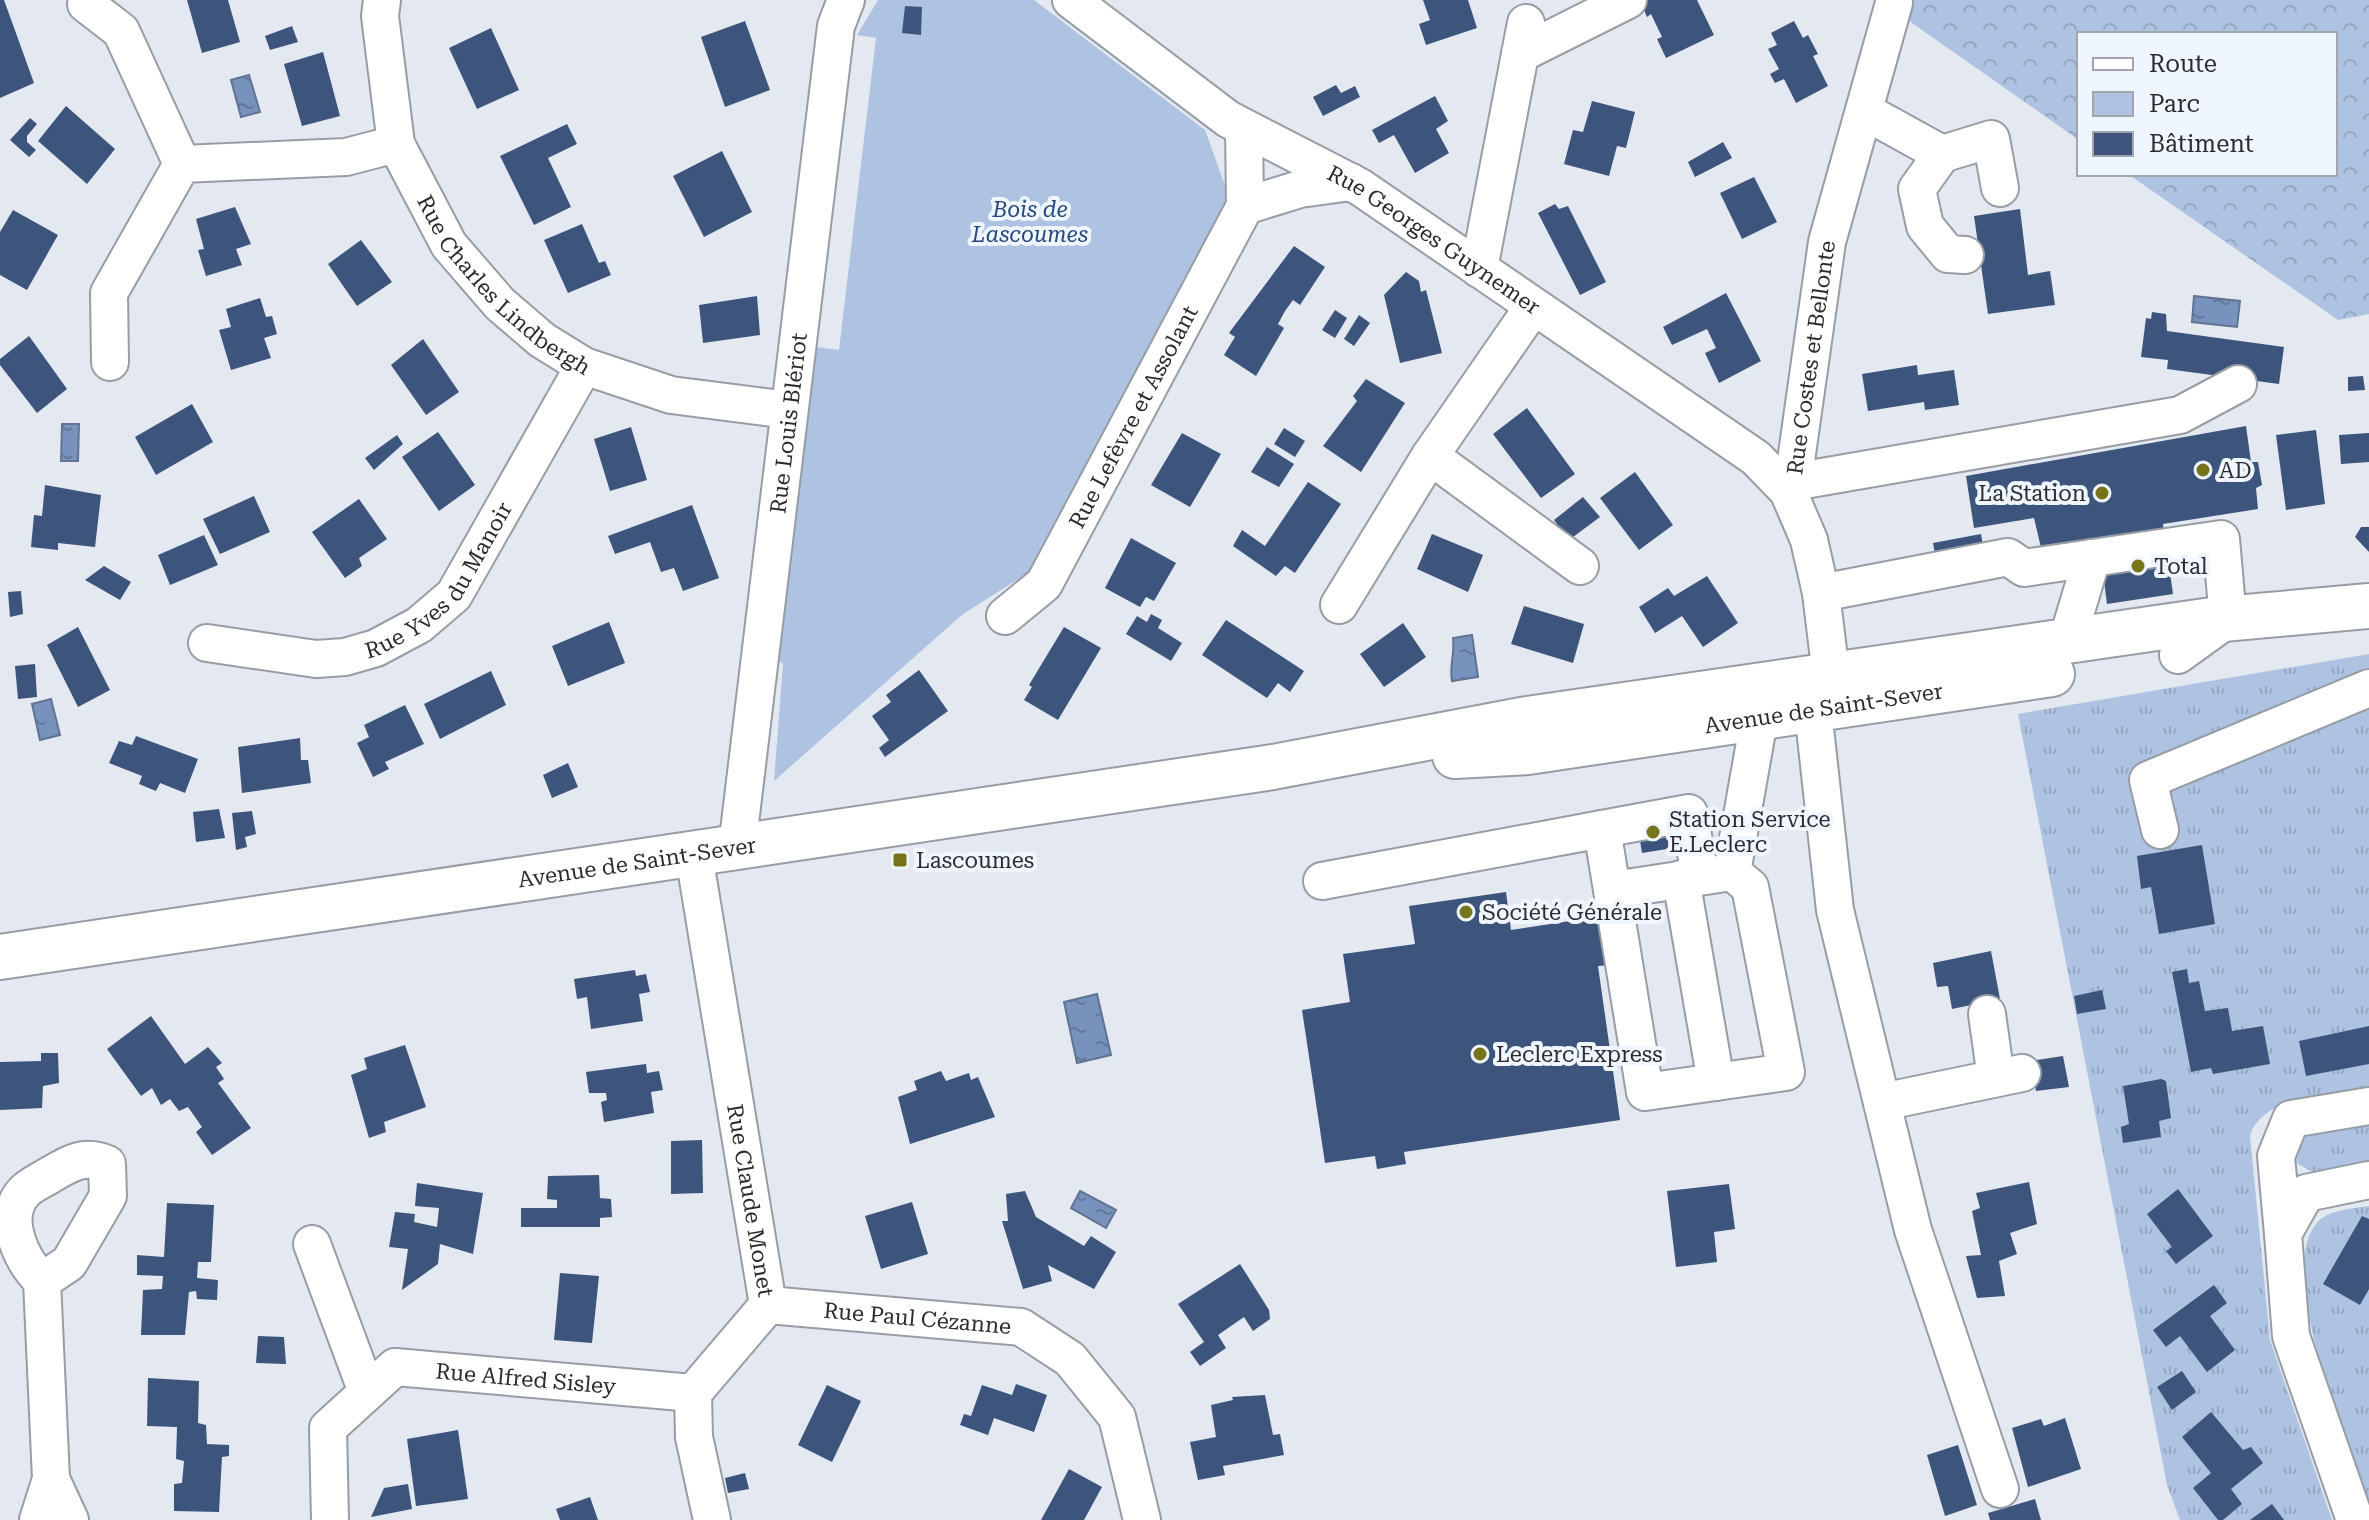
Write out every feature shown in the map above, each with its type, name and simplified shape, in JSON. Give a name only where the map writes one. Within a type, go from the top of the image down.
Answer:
[{"type":"main road","name":"Avenue de Saint-Sever","points":[[1822,692],[2067,641],[2228,619],[2369,607]]},
{"type":"main road","name":"Avenue de Saint-Sever","points":[[0,957],[1273,767],[1521,720],[1763,701],[1822,692],[2178,655],[2369,607]]},
{"type":"street","name":"Rue Charles Lindbergh","points":[[382,0],[380,16],[396,144],[449,245],[500,304],[542,340],[584,366],[671,395],[789,410]]},
{"type":"street","name":"Rue Louis Blériot","points":[[737,848],[836,26],[846,0]]},
{"type":"street","name":"Rue Georges Guynemer","points":[[1071,0],[1244,129],[1351,182],[1756,458],[1790,487]]},
{"type":"street","points":[[1479,269],[1523,39],[1628,0]]},
{"type":"street","name":"Rue Costes et Bellonte","points":[[1894,3],[1827,242],[1790,487],[1809,540],[1821,593],[1822,692],[1835,910],[1913,1230],[2000,1489]]},
{"type":"street","points":[[86,4],[121,31],[182,164]]},
{"type":"street","points":[[1864,111],[1942,154]]},
{"type":"street","name":"Rue Lefèvre et Assolant","points":[[1005,616],[1044,584],[1245,206],[1244,129]]},
{"type":"street","points":[[1965,255],[1948,254],[1925,226],[1917,189],[1942,154],[1991,139],[2000,188]]},
{"type":"street","points":[[182,164],[346,157],[396,144]]},
{"type":"street","points":[[110,362],[109,293],[182,164]]},
{"type":"street","points":[[1245,206],[1300,189],[1351,182]]},
{"type":"street","points":[[1339,605],[1430,456],[1533,307]]},
{"type":"street","name":"Rue Yves du Manoir","points":[[207,643],[316,659],[345,657],[376,648],[419,625],[454,595],[584,366]]},
{"type":"street","points":[[1790,487],[2180,415],[2238,384]]},
{"type":"street","points":[[1430,456],[1580,566]]},
{"type":"street","points":[[1821,593],[2008,557],[2024,568],[2221,539],[2228,619],[2178,655]]},
{"type":"street","points":[[2067,641],[2092,558]]},
{"type":"street","points":[[2160,830],[2148,780],[2369,688]]},
{"type":"street","points":[[1704,876],[1763,701]]},
{"type":"street","points":[[1322,881],[1689,813],[1704,876],[1716,1082]]},
{"type":"street","points":[[1602,829],[1645,1092],[1786,1072],[1750,887],[1704,876],[1613,890]]},
{"type":"street","name":"Rue Claude Monet","points":[[693,1393],[768,1305],[694,855]]},
{"type":"street","points":[[1882,1102],[2009,1075],[1987,1014]]},
{"type":"street","points":[[2355,1520],[2291,1336],[2276,1156],[2291,1119],[2369,1106]]},
{"type":"street","points":[[2283,1234],[2306,1193],[2369,1180]]},
{"type":"street","points":[[312,1244],[367,1392]]},
{"type":"street","points":[[38,1520],[51,1479],[42,1281]]},
{"type":"street","name":"Rue Paul Cézanne","points":[[768,1305],[1021,1327],[1070,1359],[1117,1417],[1142,1520]]},
{"type":"street","name":"Rue Alfred Sisley","points":[[330,1520],[328,1428],[395,1367],[693,1393]]},
{"type":"street","points":[[693,1393],[694,1437],[712,1520]]},
{"type":"street","points":[[51,1479],[70,1520]]},
{"type":"green space","name":"Bois de Lascoumes","points":[[878,0],[1034,0],[1205,130],[1227,191],[1228,206],[1042,564],[963,614],[774,781],[783,664],[778,660],[816,347],[839,350],[876,38],[857,35]]},
{"type":"green space","points":[[1902,0],[2369,0],[2369,314],[2338,320],[2131,176],[2337,176],[2337,32],[2077,32],[2077,139],[1905,18]]},
{"type":"green space","points":[[2369,654],[2369,1088],[2284,1104],[2257,1122],[2250,1136],[2270,1340],[2332,1520],[2180,1520],[2167,1485],[2018,714]]},
{"type":"green space","points":[[2369,1118],[2369,1166],[2318,1175],[2298,1164],[2295,1153],[2307,1129]]},
{"type":"green space","points":[[2369,1206],[2369,1506],[2320,1361],[2304,1279],[2306,1246],[2317,1223],[2334,1212]]},
{"type":"water","points":[[249,75],[260,112],[241,117],[231,80]]},
{"type":"water","points":[[2194,296],[2240,301],[2237,327],[2192,322]]},
{"type":"water","points":[[62,424],[79,424],[78,461],[61,461]]},
{"type":"water","points":[[1472,635],[1478,677],[1452,681],[1453,638]]},
{"type":"water","points":[[51,699],[60,735],[40,740],[32,704]]},
{"type":"water","points":[[1097,994],[1111,1055],[1077,1063],[1064,1002]]},
{"type":"water","points":[[1080,1191],[1116,1210],[1106,1228],[1071,1208]]},
{"type":"building","points":[[0,0],[4,0],[34,83],[0,98]]},
{"type":"building","points":[[187,0],[228,0],[240,42],[202,53]]},
{"type":"building","points":[[1423,0],[1468,0],[1477,28],[1426,45],[1419,24],[1430,20]]},
{"type":"building","points":[[1647,0],[1697,0],[1714,35],[1666,58],[1657,39],[1662,37],[1651,14],[1647,17],[1641,3]]},
{"type":"building","points":[[905,6],[922,7],[921,35],[902,33]]},
{"type":"building","points":[[745,21],[770,90],[725,107],[701,37]]},
{"type":"building","points":[[1794,21],[1803,38],[1808,35],[1818,54],[1813,56],[1828,86],[1796,103],[1784,79],[1775,83],[1770,74],[1779,69],[1768,49],[1777,45],[1771,33]]},
{"type":"building","points":[[292,26],[298,42],[270,50],[265,36]]},
{"type":"building","points":[[491,28],[519,90],[477,109],[449,48]]},
{"type":"building","points":[[323,52],[340,116],[302,126],[284,64]]},
{"type":"building","points":[[1336,85],[1341,93],[1355,86],[1360,97],[1323,116],[1313,97]]},
{"type":"building","points":[[1435,96],[1448,121],[1436,129],[1449,153],[1415,173],[1394,135],[1379,143],[1372,130]]},
{"type":"building","points":[[1592,101],[1635,112],[1626,148],[1617,146],[1609,176],[1564,164],[1573,130],[1583,132]]},
{"type":"building","points":[[66,106],[115,149],[87,184],[38,141]]},
{"type":"building","points":[[30,118],[37,124],[27,136],[27,142],[36,150],[29,157],[10,140]]},
{"type":"building","points":[[567,124],[577,144],[548,158],[571,207],[534,225],[500,156]]},
{"type":"building","points":[[1723,142],[1732,158],[1695,177],[1688,162]]},
{"type":"building","points":[[722,151],[752,212],[704,237],[673,176]]},
{"type":"building","points":[[1754,177],[1777,222],[1742,239],[1720,193]]},
{"type":"building","points":[[1555,204],[1559,209],[1568,206],[1606,282],[1580,295],[1538,213]]},
{"type":"building","points":[[235,207],[251,244],[236,249],[242,265],[206,276],[198,250],[204,249],[196,219]]},
{"type":"building","points":[[2020,209],[2028,275],[2050,271],[2055,305],[1988,314],[1974,216]]},
{"type":"building","points":[[13,210],[58,235],[27,290],[0,275],[0,232]]},
{"type":"building","points":[[582,224],[599,263],[605,261],[611,275],[568,293],[544,240]]},
{"type":"building","points":[[361,240],[392,282],[357,306],[328,264]]},
{"type":"building","points":[[1294,246],[1325,267],[1300,305],[1293,300],[1285,311],[1278,324],[1284,328],[1256,376],[1224,355],[1235,337],[1229,333]]},
{"type":"building","points":[[1406,272],[1419,281],[1421,292],[1426,290],[1442,353],[1400,363],[1384,295]]},
{"type":"building","points":[[1726,293],[1761,361],[1719,383],[1705,353],[1716,348],[1707,329],[1672,345],[1663,327]]},
{"type":"building","points":[[757,296],[760,335],[703,343],[699,305]]},
{"type":"building","points":[[260,298],[266,317],[272,316],[277,334],[264,338],[271,358],[231,370],[219,330],[231,327],[226,309]]},
{"type":"building","points":[[1335,310],[1347,318],[1335,338],[1322,330]]},
{"type":"building","points":[[2152,312],[2166,314],[2167,331],[2284,347],[2279,384],[2167,369],[2168,360],[2141,357],[2146,318],[2151,319]]},
{"type":"building","points":[[1359,315],[1370,323],[1354,346],[1344,339]]},
{"type":"building","points":[[29,336],[67,389],[37,413],[0,365],[0,359]]},
{"type":"building","points":[[423,339],[459,392],[426,415],[391,365]]},
{"type":"building","points":[[1917,365],[1918,375],[1954,370],[1959,405],[1925,410],[1924,402],[1868,411],[1862,374]]},
{"type":"building","points":[[2363,376],[2365,390],[2348,391],[2348,377]]},
{"type":"building","points":[[1366,379],[1405,403],[1361,472],[1323,446],[1357,401],[1353,396]]},
{"type":"building","points":[[192,404],[213,442],[156,475],[135,437]]},
{"type":"building","points":[[1527,408],[1575,474],[1541,498],[1493,434]]},
{"type":"building","points":[[2246,426],[2251,462],[2258,462],[2262,485],[2256,488],[2258,509],[2163,524],[2173,594],[2107,604],[2099,543],[2042,552],[2034,518],[1974,528],[1966,476]]},
{"type":"building","points":[[631,427],[647,480],[610,491],[594,439]]},
{"type":"building","points":[[1284,428],[1305,441],[1295,457],[1274,444]]},
{"type":"building","points":[[2316,430],[2325,504],[2286,510],[2276,435]]},
{"type":"building","points":[[438,432],[475,485],[439,511],[402,457]]},
{"type":"building","points":[[1182,433],[1221,454],[1190,507],[1151,485]]},
{"type":"building","points":[[2369,433],[2369,462],[2341,464],[2339,435]]},
{"type":"building","points":[[397,435],[403,444],[374,470],[365,458]]},
{"type":"building","points":[[1267,447],[1294,464],[1279,487],[1251,472]]},
{"type":"building","points":[[1635,472],[1673,525],[1639,550],[1600,498]]},
{"type":"building","points":[[1308,482],[1341,504],[1295,573],[1285,566],[1276,576],[1233,546],[1242,530],[1265,546]]},
{"type":"building","points":[[45,485],[101,495],[95,547],[58,543],[58,550],[31,547],[34,515],[42,516]]},
{"type":"building","points":[[254,496],[270,532],[220,554],[203,519]]},
{"type":"building","points":[[1583,497],[1600,517],[1569,540],[1554,520]]},
{"type":"building","points":[[359,499],[387,539],[359,558],[362,566],[345,578],[312,532]]},
{"type":"building","points":[[692,505],[719,578],[683,591],[674,568],[661,572],[650,542],[615,554],[608,536]]},
{"type":"building","points":[[2361,527],[2369,527],[2369,552],[2355,537]]},
{"type":"building","points":[[1432,534],[1483,555],[1468,592],[1417,569]]},
{"type":"building","points":[[1981,534],[1985,556],[1937,565],[1933,543]]},
{"type":"building","points":[[204,535],[218,565],[170,585],[158,555]]},
{"type":"building","points":[[1131,538],[1176,563],[1154,601],[1146,597],[1140,607],[1105,588]]},
{"type":"building","points":[[104,566],[131,582],[120,600],[85,580]]},
{"type":"building","points":[[1707,576],[1738,623],[1703,647],[1682,616],[1655,633],[1639,607],[1668,588],[1674,596]]},
{"type":"building","points":[[21,591],[23,614],[10,617],[8,592]]},
{"type":"building","points":[[1524,606],[1584,624],[1573,663],[1511,644]]},
{"type":"building","points":[[1151,614],[1162,620],[1158,628],[1182,643],[1171,661],[1126,634],[1137,616],[1147,622]]},
{"type":"building","points":[[1226,620],[1304,671],[1290,692],[1278,683],[1267,698],[1202,655]]},
{"type":"building","points":[[609,622],[625,663],[568,686],[552,646]]},
{"type":"building","points":[[1403,623],[1426,657],[1384,687],[1360,654]]},
{"type":"building","points":[[78,627],[110,690],[78,707],[47,645]]},
{"type":"building","points":[[1064,627],[1101,648],[1058,720],[1024,700],[1032,687],[1029,685]]},
{"type":"building","points":[[35,664],[37,697],[18,699],[15,666]]},
{"type":"building","points":[[919,670],[948,711],[885,757],[879,748],[889,740],[872,716],[891,702],[886,695]]},
{"type":"building","points":[[491,671],[506,705],[440,739],[424,704]]},
{"type":"building","points":[[405,705],[424,744],[385,762],[389,769],[373,777],[357,743],[369,737],[364,725]]},
{"type":"building","points":[[136,736],[198,759],[185,793],[160,783],[156,791],[139,784],[142,776],[109,763],[119,741],[132,745]]},
{"type":"building","points":[[300,738],[301,760],[308,760],[311,783],[242,793],[238,747]]},
{"type":"building","points":[[568,763],[578,787],[552,798],[543,775]]},
{"type":"building","points":[[1665,799],[1673,848],[1642,853],[1634,803]]},
{"type":"building","points":[[219,809],[225,838],[196,842],[193,812]]},
{"type":"building","points":[[252,811],[256,834],[245,837],[247,847],[236,850],[232,813]]},
{"type":"building","points":[[2202,845],[2215,924],[2159,934],[2151,887],[2141,889],[2137,856]]},
{"type":"building","points":[[1506,892],[1511,930],[1603,916],[1610,965],[1598,966],[1620,1120],[1404,1152],[1406,1164],[1377,1169],[1375,1156],[1325,1163],[1302,1010],[1350,1002],[1343,954],[1415,944],[1409,906]]},
{"type":"building","points":[[1991,951],[2000,999],[1952,1009],[1948,986],[1937,987],[1933,963]]},
{"type":"building","points":[[2187,969],[2189,983],[2199,981],[2205,1011],[2228,1008],[2232,1031],[2263,1026],[2270,1064],[2213,1074],[2211,1068],[2191,1072],[2172,972]]},
{"type":"building","points":[[635,970],[636,976],[646,974],[650,992],[639,994],[643,1021],[591,1029],[587,997],[577,999],[574,979]]},
{"type":"building","points":[[2102,990],[2106,1009],[2077,1014],[2074,996]]},
{"type":"building","points":[[151,1016],[185,1064],[208,1047],[222,1063],[216,1067],[224,1079],[218,1083],[251,1128],[212,1155],[196,1132],[202,1127],[188,1107],[179,1111],[170,1099],[161,1105],[152,1088],[141,1096],[107,1049]]},
{"type":"building","points":[[2369,1026],[2369,1064],[2306,1076],[2299,1041]]},
{"type":"building","points":[[405,1045],[426,1107],[384,1122],[386,1132],[369,1138],[351,1075],[367,1069],[364,1058]]},
{"type":"building","points":[[41,1053],[58,1053],[59,1083],[43,1086],[42,1108],[0,1110],[0,1062],[41,1061]]},
{"type":"building","points":[[2063,1056],[2069,1087],[2036,1091],[2031,1061]]},
{"type":"building","points":[[646,1064],[647,1073],[659,1071],[663,1090],[651,1092],[654,1113],[604,1122],[601,1102],[607,1100],[606,1093],[589,1093],[586,1072]]},
{"type":"building","points":[[941,1071],[946,1081],[969,1073],[971,1080],[978,1077],[995,1117],[910,1144],[898,1097],[917,1090],[914,1081]]},
{"type":"building","points":[[2161,1079],[2166,1081],[2171,1118],[2159,1121],[2161,1137],[2123,1143],[2121,1127],[2129,1124],[2123,1086]]},
{"type":"building","points":[[702,1140],[703,1193],[671,1194],[671,1141]]},
{"type":"building","points":[[599,1175],[600,1198],[611,1199],[612,1217],[600,1218],[600,1227],[521,1227],[521,1208],[557,1208],[557,1200],[547,1199],[548,1176]]},
{"type":"building","points":[[2029,1182],[2037,1224],[2010,1233],[2017,1254],[1999,1261],[2005,1296],[1977,1298],[1966,1256],[1981,1255],[1972,1211],[1980,1208],[1976,1193]]},
{"type":"building","points":[[417,1183],[483,1193],[473,1254],[440,1244],[438,1264],[402,1290],[408,1249],[389,1247],[395,1212],[415,1214],[414,1222],[437,1227],[439,1208],[415,1206]]},
{"type":"building","points":[[1729,1184],[1735,1229],[1714,1232],[1717,1262],[1676,1267],[1667,1191]]},
{"type":"building","points":[[2178,1189],[2213,1236],[2176,1264],[2166,1251],[2172,1247],[2147,1214]]},
{"type":"building","points":[[1025,1191],[1036,1217],[1084,1246],[1091,1236],[1116,1252],[1094,1289],[1048,1265],[1052,1281],[1023,1289],[1002,1221],[1008,1221],[1006,1194]]},
{"type":"building","points":[[912,1202],[928,1254],[881,1269],[865,1216]]},
{"type":"building","points":[[167,1203],[214,1205],[211,1262],[198,1262],[197,1278],[218,1280],[217,1300],[197,1299],[196,1291],[189,1292],[185,1335],[141,1335],[143,1290],[162,1289],[163,1276],[137,1275],[137,1255],[164,1257]]},
{"type":"building","points":[[2362,1216],[2369,1219],[2369,1289],[2360,1305],[2323,1284]]},
{"type":"building","points":[[1240,1264],[1269,1310],[1270,1319],[1253,1331],[1244,1317],[1218,1335],[1226,1348],[1200,1366],[1190,1352],[1204,1342],[1178,1304]]},
{"type":"building","points":[[560,1273],[599,1276],[592,1343],[554,1340]]},
{"type":"building","points":[[2214,1285],[2227,1303],[2210,1316],[2235,1350],[2207,1372],[2180,1336],[2166,1347],[2153,1330]]},
{"type":"building","points":[[258,1336],[284,1337],[286,1364],[256,1363]]},
{"type":"building","points":[[2182,1371],[2196,1392],[2172,1410],[2157,1387]]},
{"type":"building","points":[[148,1378],[199,1381],[198,1423],[206,1425],[207,1444],[229,1445],[229,1456],[222,1457],[219,1512],[174,1511],[174,1484],[182,1483],[184,1461],[176,1459],[177,1427],[147,1426]]},
{"type":"building","points":[[1016,1384],[1047,1395],[1034,1432],[994,1418],[988,1435],[960,1425],[964,1414],[971,1416],[982,1385],[1012,1395]]},
{"type":"building","points":[[827,1385],[861,1401],[832,1462],[798,1445]]},
{"type":"building","points":[[1265,1395],[1273,1435],[1280,1434],[1284,1455],[1223,1466],[1225,1475],[1198,1480],[1190,1442],[1216,1437],[1211,1405],[1233,1400],[1232,1397]]},
{"type":"building","points":[[2211,1412],[2243,1450],[2251,1447],[2263,1463],[2231,1489],[2242,1504],[2223,1520],[2218,1520],[2193,1488],[2211,1473],[2182,1437]]},
{"type":"building","points":[[2065,1418],[2081,1469],[2028,1487],[2012,1428],[2041,1419],[2044,1426]]},
{"type":"building","points":[[458,1430],[468,1499],[416,1506],[407,1439]]},
{"type":"building","points":[[1958,1445],[1977,1505],[1945,1516],[1927,1455]]},
{"type":"building","points":[[1069,1469],[1102,1487],[1084,1520],[1041,1520]]},
{"type":"building","points":[[745,1473],[749,1489],[728,1493],[725,1478]]},
{"type":"building","points":[[408,1484],[412,1509],[371,1517],[384,1488]]},
{"type":"building","points":[[590,1497],[598,1520],[560,1520],[556,1509]]},
{"type":"building","points":[[2035,1499],[2041,1520],[1990,1520],[1988,1513]]},
{"type":"building","points":[[2272,1504],[2284,1520],[2250,1520]]},
{"type":"place","name":"AD","points":[[2203,470]]},
{"type":"place","name":"La Station","points":[[2102,493]]},
{"type":"place","name":"Total","points":[[2138,566]]},
{"type":"place","name":"Station Service E.Leclerc","points":[[1653,832]]},
{"type":"place","name":"Lascoumes","points":[[900,860]]},
{"type":"place","name":"Société Générale","points":[[1466,912]]},
{"type":"place","name":"Leclerc Express","points":[[1480,1054]]}]
